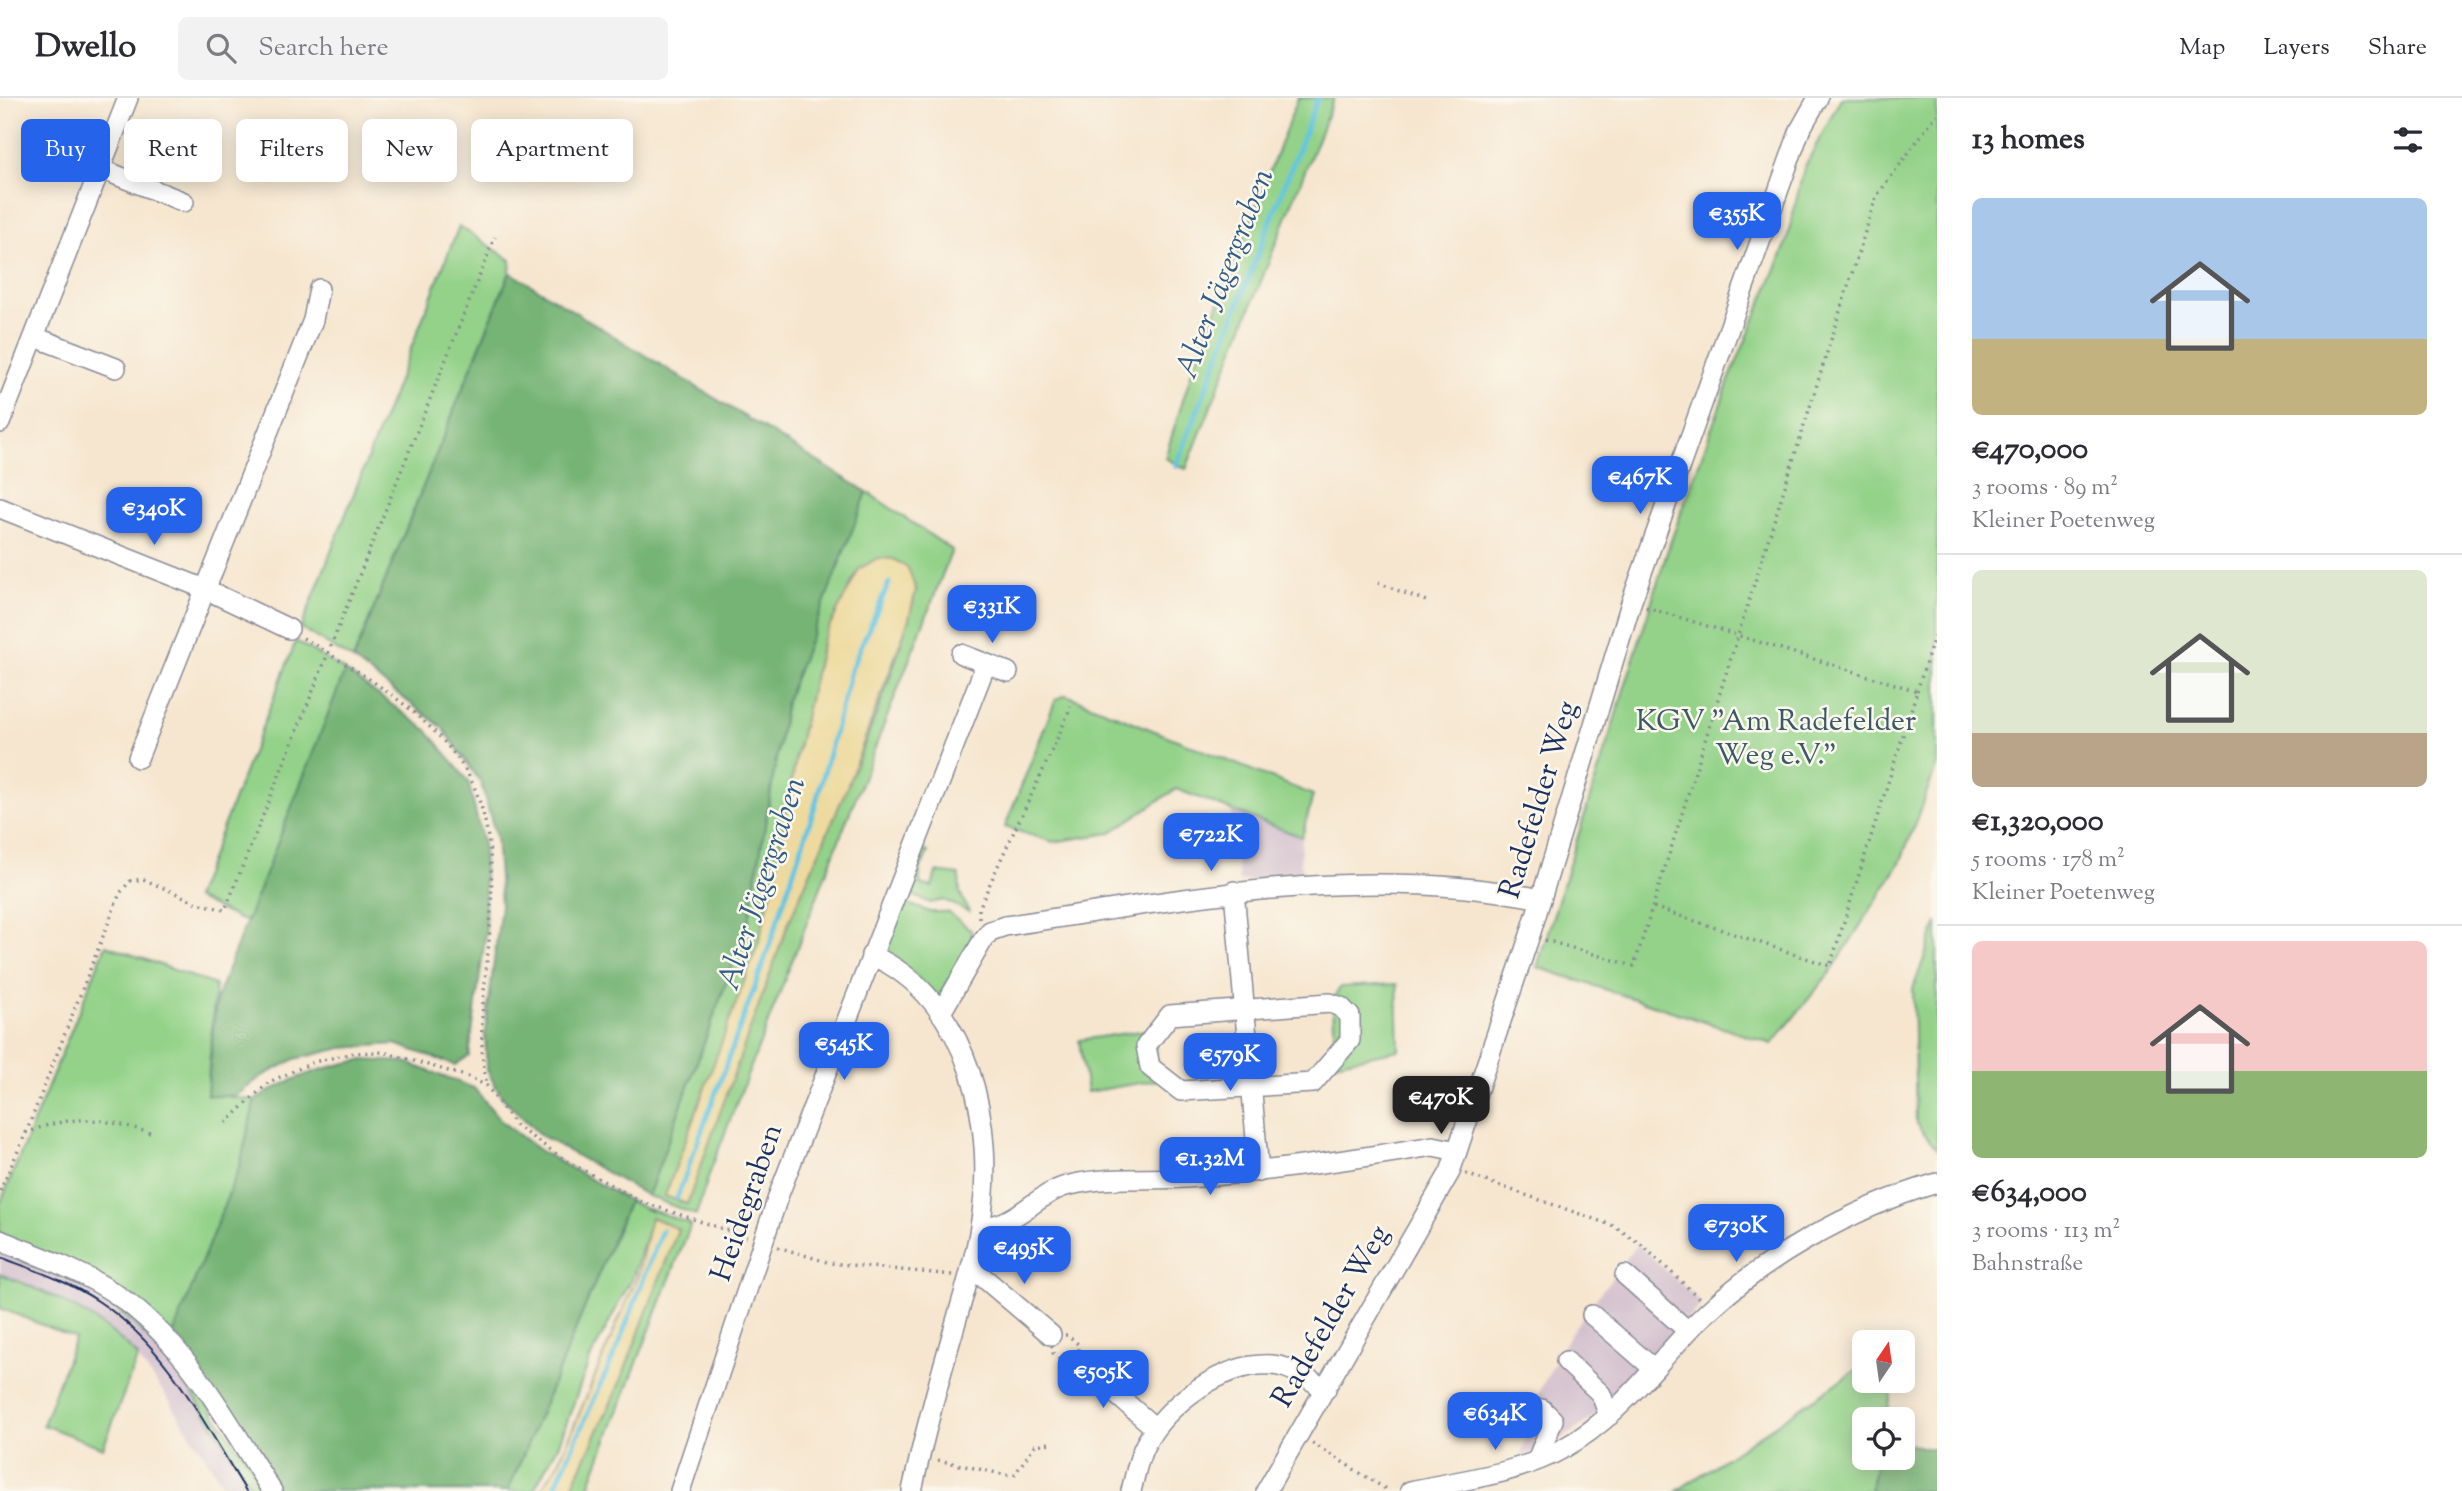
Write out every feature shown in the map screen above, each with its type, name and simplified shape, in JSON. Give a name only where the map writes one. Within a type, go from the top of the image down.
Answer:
[{"type":"street","points":[[110,145],[128,98]]},
{"type":"street","name":"Radefelder Weg","points":[[1266,1491],[1454,1160],[1542,899],[1631,603],[1800,130],[1817,99]]},
{"type":"street","points":[[110,173],[184,202]]},
{"type":"street","points":[[0,423],[96,182]]},
{"type":"street","points":[[138,758],[313,320],[319,289]]},
{"type":"street","points":[[35,337],[116,368]]},
{"type":"street","points":[[0,508],[205,589],[289,629]]},
{"type":"street","points":[[961,654],[1007,672]]},
{"type":"street","name":"Heidegraben","points":[[680,1491],[779,1194],[986,664]]},
{"type":"street","points":[[942,1011],[983,940],[990,931],[1005,926],[1234,891],[1382,885],[1443,886],[1501,889],[1542,899]]},
{"type":"street","points":[[1234,891],[1249,1087],[1259,1172]]},
{"type":"street","points":[[871,955],[903,975],[942,1011],[966,1060],[981,1120],[984,1155],[981,1226],[912,1491]]},
{"type":"street","points":[[1330,1003],[1341,1007],[1350,1016],[1350,1040],[1313,1083],[1181,1091],[1150,1067],[1146,1046],[1170,1015],[1243,1009],[1330,1003]]},
{"type":"street","points":[[981,1226],[993,1227],[1008,1221],[1040,1196],[1083,1182],[1259,1172],[1433,1146],[1454,1160]]},
{"type":"street","points":[[1410,1491],[1537,1460],[1562,1449],[1609,1416],[1689,1331],[1749,1279],[1823,1230],[1861,1209],[1937,1183]]},
{"type":"street","points":[[0,1240],[103,1286],[159,1331],[192,1368],[272,1491]]},
{"type":"street","points":[[970,1272],[1057,1341]]},
{"type":"street","points":[[1625,1275],[1689,1331]]},
{"type":"street","points":[[1592,1315],[1654,1369]]},
{"type":"street","points":[[1074,1356],[1155,1429]]},
{"type":"street","points":[[1566,1361],[1601,1394],[1609,1416]]},
{"type":"street","points":[[1131,1491],[1143,1447],[1155,1429],[1192,1394],[1218,1378],[1247,1368],[1272,1365],[1285,1368],[1326,1388]]},
{"type":"street","points":[[1537,1460],[1553,1420],[1542,1409]]},
{"type":"path","points":[[1530,935],[1634,966],[1876,197],[1937,114]]},
{"type":"path","points":[[0,1191],[26,1133],[120,894],[130,881],[143,879],[198,903],[225,910],[495,237]]},
{"type":"path","points":[[1378,583],[1426,601]]},
{"type":"path","points":[[1631,603],[1917,691]]},
{"type":"path","points":[[1653,907],[1830,965],[1937,628]]},
{"type":"path","points":[[289,629],[328,653],[433,729],[461,763],[477,793],[492,877],[481,1025],[487,1086]]},
{"type":"path","points":[[983,940],[979,929],[979,909],[1009,837],[1043,774],[1071,706]]},
{"type":"path","points":[[226,1124],[269,1082],[314,1062],[354,1053],[383,1052],[468,1077],[487,1086],[516,1126],[568,1162],[642,1202],[830,1263],[970,1272]]},
{"type":"path","points":[[26,1133],[53,1122],[96,1118],[153,1134]]},
{"type":"path","points":[[1454,1160],[1614,1226],[1642,1245],[1702,1301],[1715,1306]]},
{"type":"path","points":[[1057,1341],[1074,1356]]},
{"type":"path","points":[[1057,1341],[1074,1356]]},
{"type":"path","points":[[1298,1435],[1390,1491]]},
{"type":"path","points":[[920,1456],[1006,1475],[1015,1474],[1035,1445],[1051,1443]]},
{"type":"shaded area","points":[[1231,808],[1302,837],[1300,863],[1307,876],[1239,881]]},
{"type":"shaded area","points":[[1637,1244],[1702,1304],[1609,1404],[1583,1425],[1549,1446],[1521,1456],[1537,1396],[1569,1335]]},
{"type":"shaded area","points":[[0,1253],[84,1288],[142,1332],[185,1383],[254,1491],[227,1491],[165,1394],[128,1346],[68,1302],[0,1274]]},
{"type":"green space","points":[[1298,98],[1334,98],[1186,469],[1165,458],[1191,374]]},
{"type":"green space","name":"KGV \"Am Radefelder Weg e.V.\"","points":[[1841,98],[1937,98],[1937,765],[1900,863],[1832,970],[1772,1044],[1537,967],[1669,546],[1730,378],[1785,247],[1804,168]]},
{"type":"green space","points":[[459,226],[511,260],[510,272],[353,660],[301,628]]},
{"type":"green space","points":[[510,272],[867,492],[786,701],[749,920],[648,1196],[540,1135],[501,1096],[487,1070],[485,1034],[501,905],[496,837],[481,783],[443,728],[353,660]]},
{"type":"green space","points":[[867,492],[952,550],[711,1169],[696,1215],[648,1196],[749,920],[786,701]],"holes":[[[916,589],[905,632],[875,716],[774,958],[687,1204],[666,1196],[759,941],[776,873],[796,757],[823,639]]]},
{"type":"green space","points":[[296,641],[345,671],[248,920],[241,920],[195,898]]},
{"type":"green space","points":[[345,671],[428,731],[468,781],[483,844],[486,930],[469,1056],[455,1065],[395,1044],[342,1048],[295,1059],[262,1076],[236,1096],[207,1095],[216,999]]},
{"type":"green space","points":[[1066,695],[1313,795],[1302,837],[1176,789],[1110,833],[1053,842],[1005,827],[1056,699]]},
{"type":"green space","points":[[921,849],[928,852],[920,870],[920,884],[932,887],[936,872],[959,875],[960,893],[969,912],[944,900],[930,903],[906,892]]},
{"type":"green space","points":[[903,902],[930,912],[948,912],[971,930],[972,940],[939,997],[885,949],[885,941]]},
{"type":"green space","points":[[1937,922],[1937,1149],[1916,1124],[1913,989]]},
{"type":"green space","points":[[106,945],[215,985],[207,1094],[255,1100],[240,1165],[173,1335],[0,1234],[0,1204]]},
{"type":"green space","points":[[1397,984],[1399,1050],[1335,1063],[1333,998],[1341,987]]},
{"type":"green space","points":[[1154,1029],[1158,1080],[1087,1092],[1079,1040]]},
{"type":"green space","points":[[362,1060],[405,1062],[474,1088],[502,1122],[539,1150],[629,1201],[508,1491],[278,1491],[173,1335],[240,1165],[255,1100],[307,1074]]},
{"type":"green space","points":[[629,1201],[691,1224],[587,1491],[570,1491],[619,1385],[678,1229],[652,1218],[633,1276],[589,1361],[558,1446],[533,1491],[508,1491]]},
{"type":"green space","points":[[0,1245],[65,1272],[157,1333],[269,1491],[254,1491],[201,1406],[161,1352],[138,1328],[112,1306],[84,1288],[0,1253]]},
{"type":"green space","points":[[0,1274],[74,1307],[107,1329],[138,1356],[103,1448],[43,1425],[75,1338],[0,1308]]},
{"type":"green space","points":[[1852,1373],[1852,1393],[1891,1393],[1889,1407],[1852,1407],[1852,1470],[1874,1470],[1870,1491],[1677,1491]]},
{"type":"green space","points":[[1915,1446],[1937,1450],[1937,1491],[1870,1491],[1874,1470],[1915,1470]]},
{"type":"sand","points":[[878,558],[893,559],[908,568],[916,590],[909,619],[846,790],[788,924],[687,1204],[665,1196],[759,941],[776,873],[796,757],[823,639],[859,569]]},
{"type":"sand","points":[[651,1217],[678,1229],[619,1385],[570,1491],[540,1491],[558,1464],[638,1274]]},
{"type":"waterway","name":"Alter Jägergraben","points":[[1176,466],[1318,98]]},
{"type":"waterway","name":"Alter Jägergraben","points":[[677,1198],[765,959],[815,806],[852,667],[889,583]]},
{"type":"waterway","name":"Alter Jägergraben","points":[[553,1491],[618,1346],[662,1230]]},
{"type":"tram line","points":[[0,1257],[75,1288],[122,1319],[144,1340],[182,1387],[246,1491]]}]
